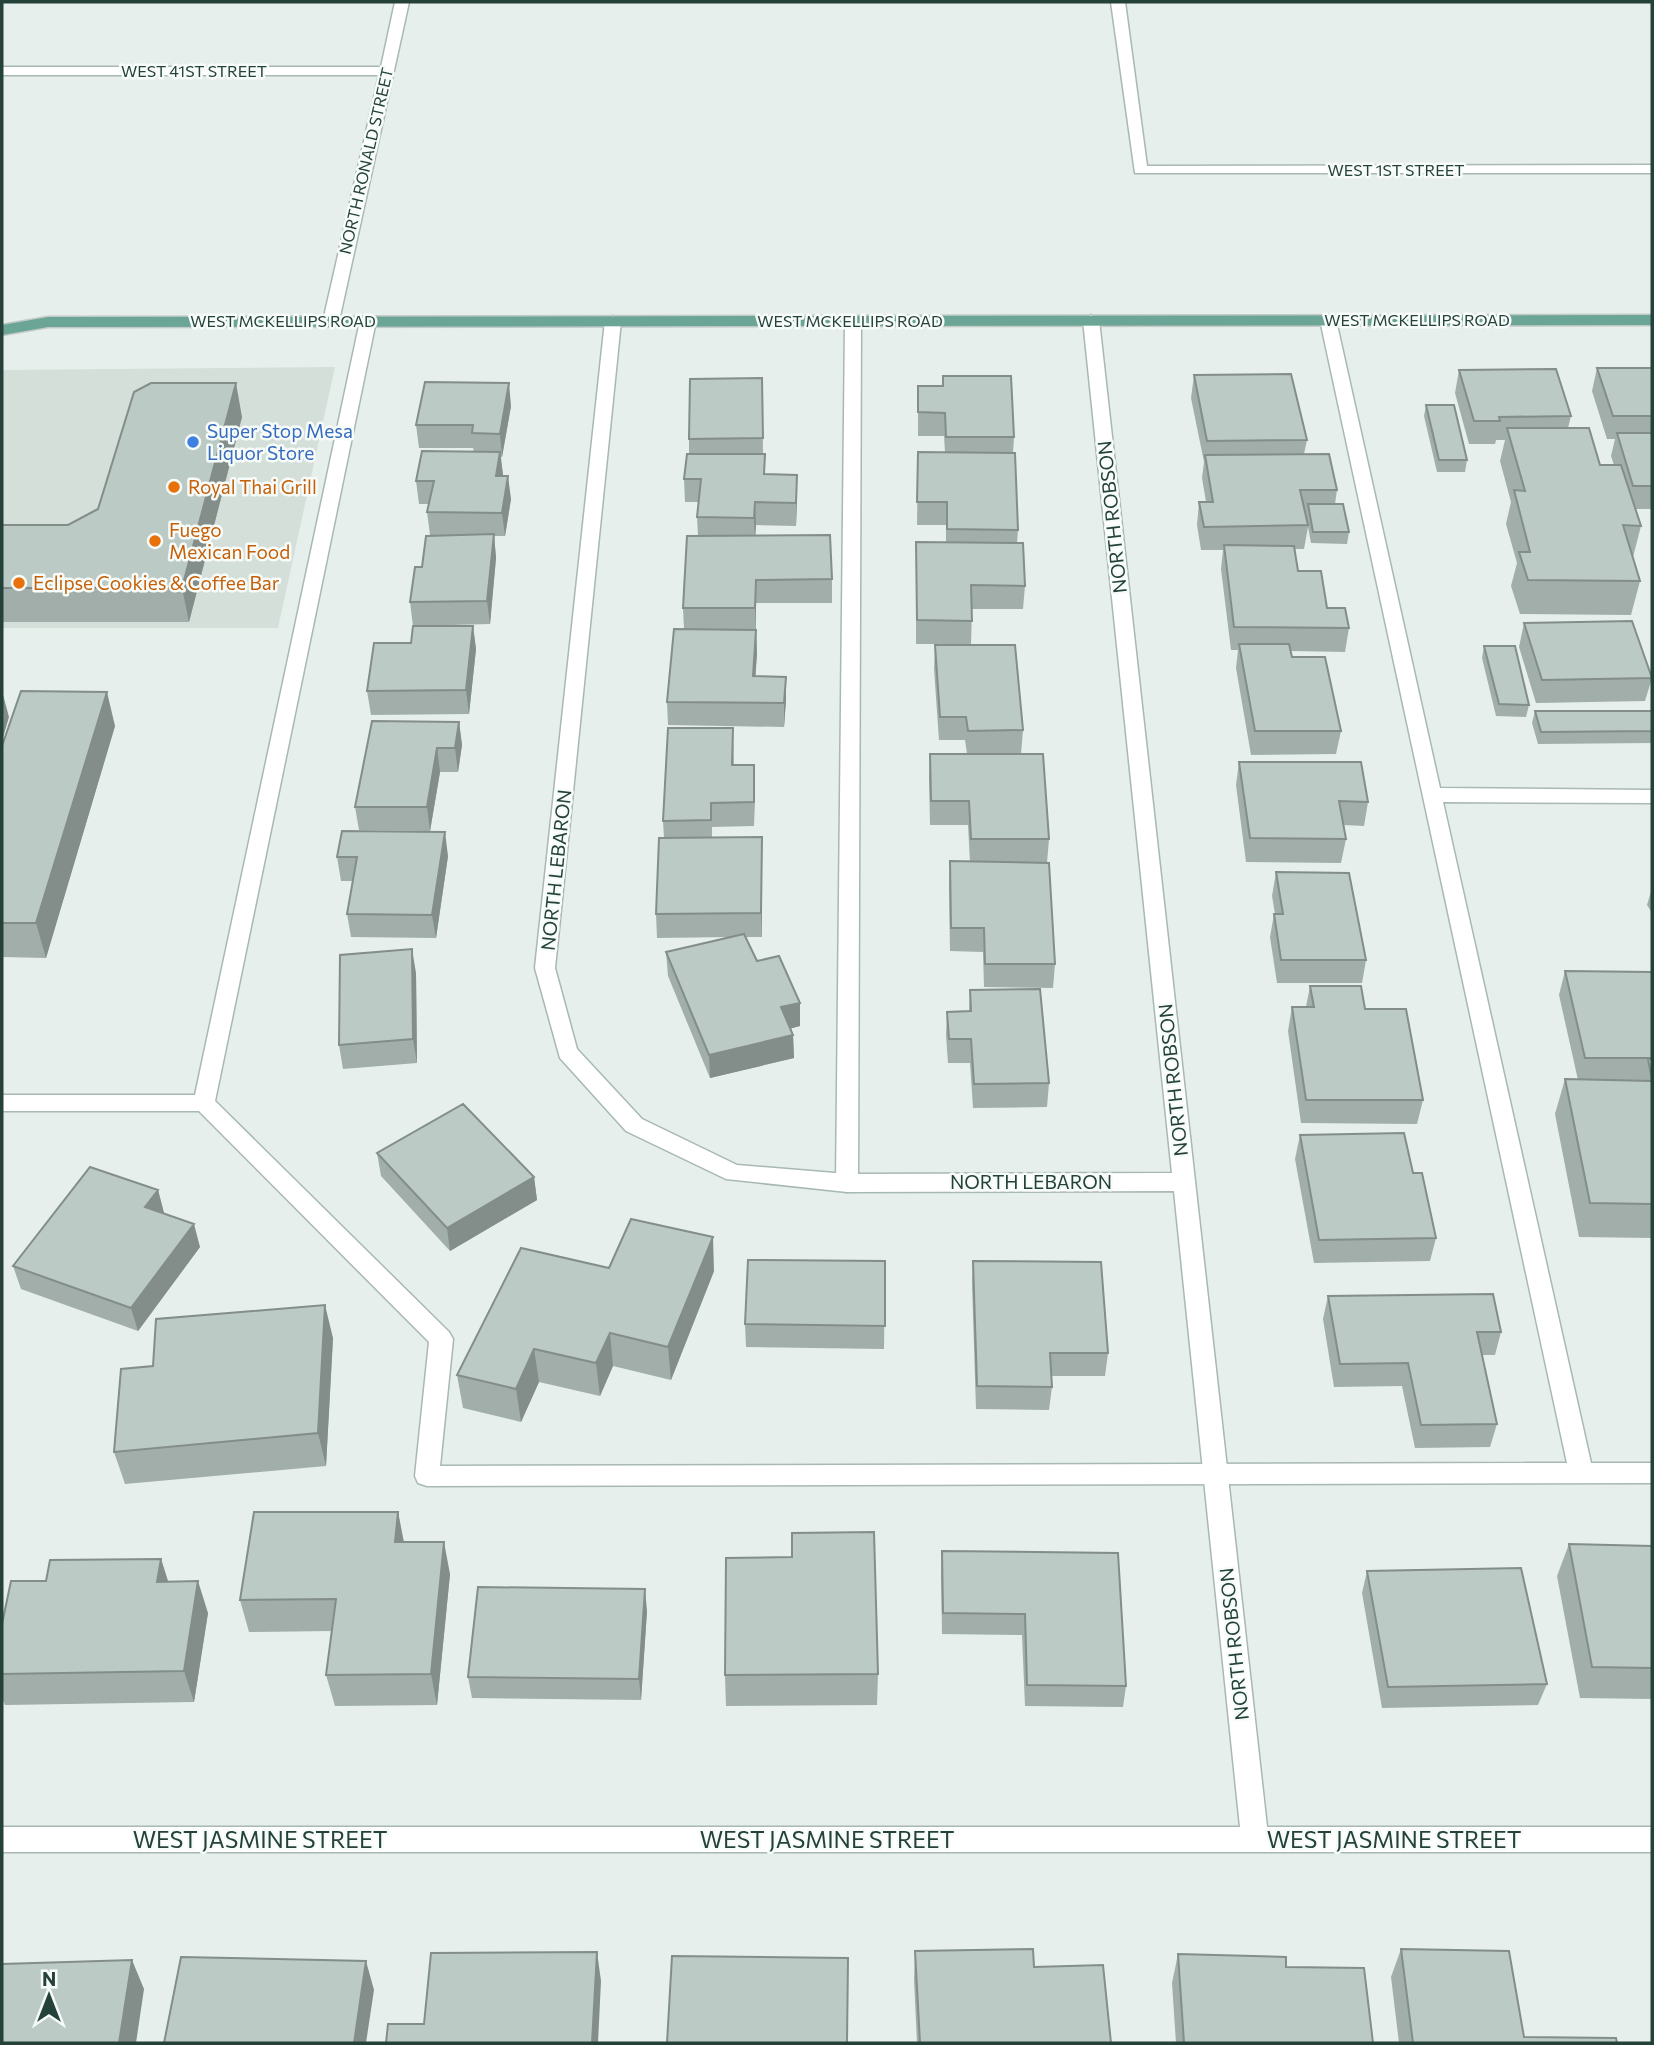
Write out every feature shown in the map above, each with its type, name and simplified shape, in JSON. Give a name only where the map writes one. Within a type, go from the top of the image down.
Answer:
[{"type":"main road","name":"WEST MCKELLIPS ROAD","points":[[2,314],[47,323]]},
{"type":"main road","name":"WEST MCKELLIPS ROAD","points":[[2,330],[47,323],[331,321],[1652,320]]},
{"type":"street","name":"NORTH RONALD STREET","points":[[331,321],[402,2]]},
{"type":"street","name":"WEST 1ST STREET","points":[[1118,2],[1140,170],[1652,169]]},
{"type":"street","name":"WEST 41ST STREET","points":[[2,71],[387,71]]},
{"type":"street","name":"NORTH ROBSON","points":[[1091,320],[1255,1840]]},
{"type":"street","points":[[1328,320],[1581,1473]]},
{"type":"street","points":[[204,1103],[368,321]]},
{"type":"street","name":"NORTH LEBARON","points":[[613,321],[545,968],[567,1052],[634,1125],[734,1173],[847,1183],[1184,1181]]},
{"type":"street","points":[[847,1183],[853,321]]},
{"type":"street","points":[[1434,795],[1652,796]]},
{"type":"street","points":[[2,1103],[204,1103],[441,1339],[427,1476],[1652,1473]]},
{"type":"street","name":"WEST JASMINE STREET","points":[[2,1840],[1652,1840]]},
{"type":"shaded area","points":[[335,367],[278,628],[2,628],[2,370]]},
{"type":"building","points":[[1597,368],[1652,368],[1652,416],[1613,416]]},
{"type":"building","points":[[1556,369],[1571,416],[1499,417],[1500,421],[1474,421],[1459,370]]},
{"type":"building","points":[[1291,374],[1307,440],[1207,441],[1194,375]]},
{"type":"building","points":[[943,376],[1011,376],[1014,437],[946,437],[945,413],[918,412],[918,386],[943,386]]},
{"type":"building","points":[[762,378],[763,438],[689,439],[690,379]]},
{"type":"building","points":[[425,382],[509,383],[500,434],[472,433],[473,425],[416,425]]},
{"type":"building","points":[[151,383],[236,383],[182,588],[2,588],[2,525],[68,525],[98,509],[134,392]]},
{"type":"building","points":[[1426,405],[1454,405],[1467,460],[1439,460]]},
{"type":"building","points":[[1507,428],[1589,428],[1600,465],[1621,465],[1641,526],[1623,525],[1640,581],[1528,580],[1519,552],[1530,552],[1514,490],[1525,491]]},
{"type":"building","points":[[1617,433],[1652,433],[1652,486],[1633,486]]},
{"type":"building","points":[[422,451],[500,452],[496,476],[508,476],[502,513],[427,512],[434,481],[416,481]]},
{"type":"building","points":[[918,452],[1015,453],[1018,530],[947,529],[947,502],[917,502]]},
{"type":"building","points":[[687,454],[765,454],[764,474],[797,475],[796,503],[755,502],[754,518],[697,517],[701,479],[684,479]]},
{"type":"building","points":[[1329,454],[1337,490],[1300,490],[1308,525],[1204,527],[1199,502],[1213,502],[1205,455]]},
{"type":"building","points":[[1308,504],[1343,504],[1349,532],[1313,532]]},
{"type":"building","points":[[494,534],[487,601],[410,602],[415,567],[422,567],[426,536]]},
{"type":"building","points":[[830,535],[832,579],[756,580],[755,608],[683,608],[687,536]]},
{"type":"building","points":[[916,542],[1023,543],[1025,586],[971,585],[972,621],[917,620]]},
{"type":"building","points":[[1224,545],[1294,546],[1298,571],[1321,571],[1327,608],[1345,608],[1349,628],[1234,627]]},
{"type":"building","points":[[1632,621],[1652,678],[1542,680],[1524,623]]},
{"type":"building","points":[[413,626],[473,626],[466,690],[367,691],[374,643],[411,643]]},
{"type":"building","points":[[674,629],[756,630],[753,676],[786,677],[784,703],[667,702]]},
{"type":"building","points":[[1239,644],[1289,644],[1292,657],[1325,657],[1341,731],[1255,731]]},
{"type":"building","points":[[935,645],[1015,645],[1023,730],[968,731],[966,717],[940,717]]},
{"type":"building","points":[[1484,646],[1515,646],[1529,705],[1499,704]]},
{"type":"building","points":[[21,691],[107,692],[36,923],[2,923],[2,746]]},
{"type":"building","points":[[1535,711],[1652,711],[1652,731],[1541,732]]},
{"type":"building","points":[[372,721],[459,722],[455,748],[437,748],[427,807],[355,807]]},
{"type":"building","points":[[668,728],[733,728],[732,765],[754,765],[754,802],[711,803],[711,820],[663,821]]},
{"type":"building","points":[[930,754],[1043,754],[1049,839],[971,839],[969,801],[931,801]]},
{"type":"building","points":[[1239,762],[1361,762],[1368,802],[1339,801],[1346,839],[1250,838]]},
{"type":"building","points":[[342,831],[445,832],[432,915],[347,914],[357,857],[337,857]]},
{"type":"building","points":[[762,837],[761,913],[656,914],[659,838]]},
{"type":"building","points":[[950,861],[1049,863],[1055,964],[985,964],[984,928],[951,928]]},
{"type":"building","points":[[1276,872],[1349,873],[1366,960],[1281,960],[1274,914],[1283,914]]},
{"type":"building","points":[[744,934],[757,961],[779,956],[800,1003],[781,1007],[793,1035],[709,1055],[666,952]]},
{"type":"building","points":[[412,949],[413,1039],[339,1045],[340,955]]},
{"type":"building","points":[[1565,971],[1652,972],[1652,1058],[1585,1058]]},
{"type":"building","points":[[1310,986],[1361,986],[1365,1009],[1406,1009],[1423,1100],[1306,1100],[1292,1007],[1314,1007]]},
{"type":"building","points":[[1040,989],[1049,1083],[974,1084],[971,1039],[949,1039],[947,1012],[971,1011],[970,990]]},
{"type":"building","points":[[1648,1059],[1652,1059],[1652,1079]]},
{"type":"building","points":[[1565,1079],[1652,1081],[1652,1204],[1590,1203]]},
{"type":"building","points":[[463,1104],[534,1177],[447,1228],[377,1153]]},
{"type":"building","points":[[1404,1133],[1413,1173],[1422,1173],[1436,1238],[1319,1240],[1300,1135]]},
{"type":"building","points":[[90,1167],[158,1190],[145,1207],[194,1224],[131,1308],[13,1266]]},
{"type":"building","points":[[631,1219],[713,1237],[668,1347],[610,1333],[596,1363],[534,1349],[516,1389],[457,1375],[521,1248],[609,1268]]},
{"type":"building","points":[[748,1260],[885,1261],[885,1326],[745,1324]]},
{"type":"building","points":[[973,1261],[1101,1262],[1108,1353],[1050,1353],[1052,1387],[977,1386]]},
{"type":"building","points":[[1493,1294],[1501,1332],[1477,1332],[1497,1424],[1421,1425],[1408,1363],[1340,1364],[1328,1296]]},
{"type":"building","points":[[325,1305],[318,1433],[114,1452],[121,1369],[153,1366],[156,1319]]},
{"type":"building","points":[[254,1512],[398,1512],[395,1542],[444,1542],[431,1674],[326,1675],[336,1599],[240,1600]]},
{"type":"building","points":[[874,1532],[878,1674],[725,1675],[726,1558],[792,1557],[792,1533]]},
{"type":"building","points":[[1569,1544],[1652,1546],[1652,1668],[1592,1667]]},
{"type":"building","points":[[942,1551],[1118,1553],[1126,1686],[1027,1685],[1025,1614],[943,1613]]},
{"type":"building","points":[[161,1559],[157,1582],[198,1581],[184,1671],[2,1674],[2,1624],[11,1581],[46,1581],[50,1560]]},
{"type":"building","points":[[1521,1568],[1547,1684],[1388,1687],[1367,1571]]},
{"type":"building","points":[[478,1587],[645,1589],[639,1679],[468,1677]]},
{"type":"building","points":[[1033,1949],[1034,1967],[1103,1965],[1111,2043],[920,2043],[915,1951]]},
{"type":"building","points":[[1401,1949],[1509,1951],[1524,2037],[1616,2038],[1617,2043],[1413,2043]]},
{"type":"building","points":[[597,1952],[592,2043],[386,2043],[388,2024],[424,2024],[431,1953]]},
{"type":"building","points":[[1178,1954],[1286,1957],[1286,1967],[1364,1968],[1373,2043],[1184,2043]]},
{"type":"building","points":[[672,1956],[848,1958],[847,2043],[667,2043]]},
{"type":"building","points":[[181,1957],[366,1961],[354,2043],[164,2043]]},
{"type":"building","points":[[132,1960],[119,2043],[2,2043],[2,1964]]},
{"type":"place","name":"Super Stop Mesa Liquor Store","points":[[193,442]]},
{"type":"place","name":"Royal Thai Grill","points":[[174,487]]},
{"type":"place","name":"Fuego Mexican Food","points":[[155,541]]},
{"type":"place","name":"Eclipse Cookies & Coffee Bar","points":[[19,583]]}]
